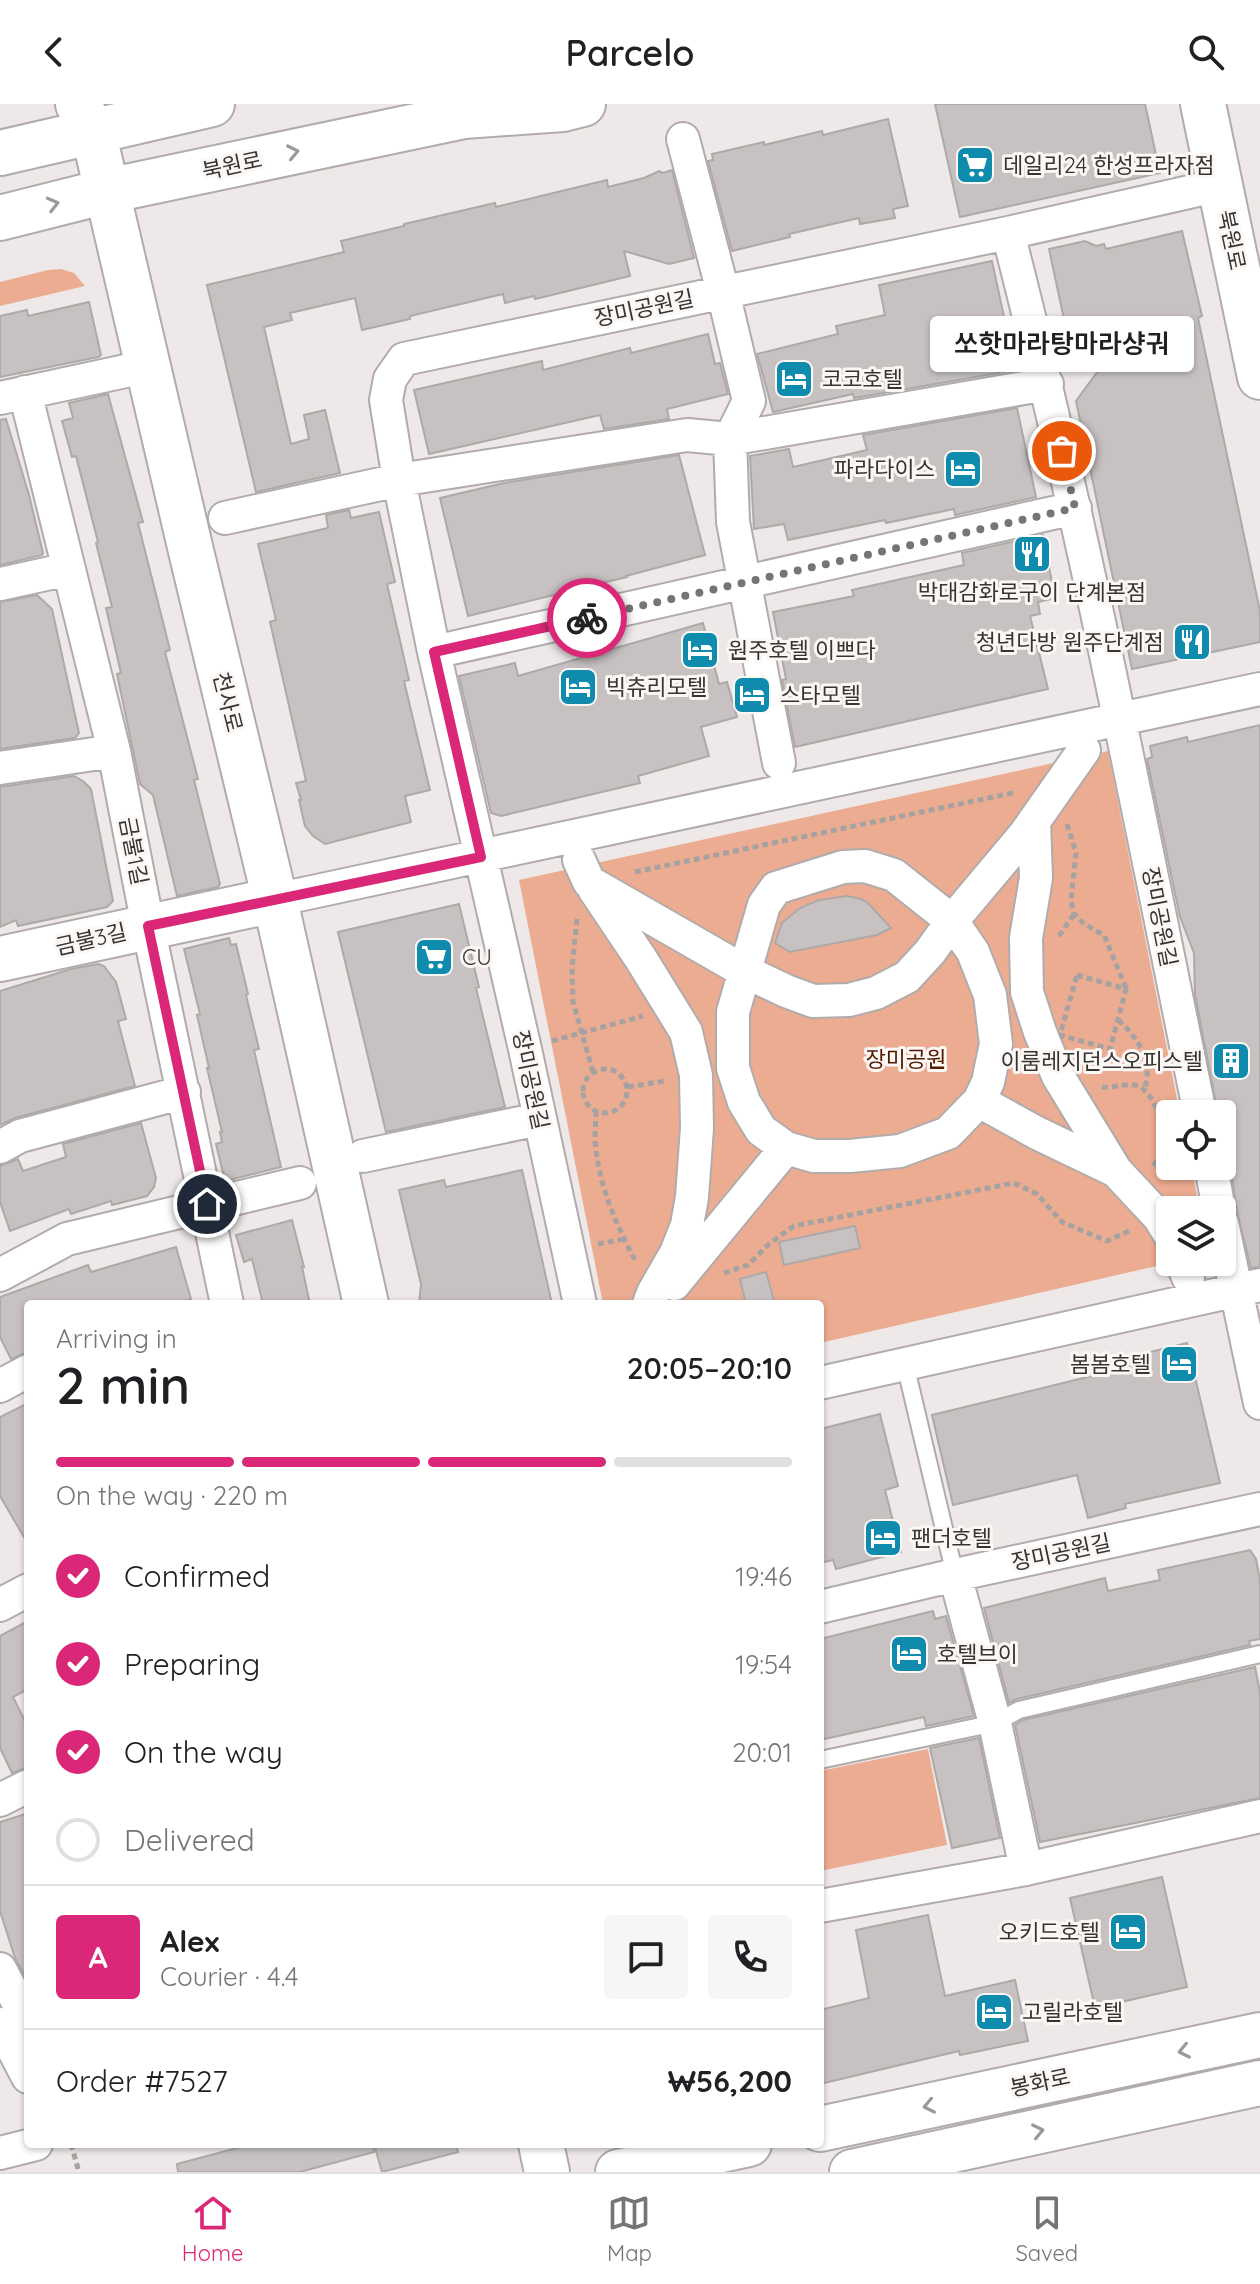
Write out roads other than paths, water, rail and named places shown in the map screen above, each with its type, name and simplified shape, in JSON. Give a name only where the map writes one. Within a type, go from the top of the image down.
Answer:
[{"type":"street","points":[[0,153],[86,117],[212,104]]},
{"type":"street","name":"북원로","points":[[0,218],[107,191],[476,110],[563,109],[583,104]]},
{"type":"street","name":"북원로","points":[[1203,104],[1260,377]]},
{"type":"street","name":"천사로","points":[[86,117],[107,191],[275,900],[365,1300]]},
{"type":"street","points":[[683,139],[749,401],[730,439],[733,522],[779,763]]},
{"type":"street","name":"장미공원길","points":[[579,1300],[434,652],[386,400],[390,379],[404,359],[1008,233],[1220,185]]},
{"type":"street","name":"장미공원길","points":[[1008,233],[1075,508],[1197,1100]]},
{"type":"street","points":[[13,395],[149,366]]},
{"type":"street","points":[[225,518],[399,480],[687,435],[730,439],[1047,384]]},
{"type":"street","name":"금불1길","points":[[13,395],[69,569],[114,751],[226,1300]]},
{"type":"street","points":[[434,652],[1075,508]]},
{"type":"street","points":[[0,584],[69,569]]},
{"type":"street","points":[[275,900],[1260,689]]},
{"type":"street","points":[[653,1300],[687,1225],[697,1128],[696,1075],[686,1032],[584,871],[744,971],[813,1001],[849,1000],[876,993],[907,977],[1048,801],[1084,750]]},
{"type":"street","points":[[0,768],[114,751]]},
{"type":"street","points":[[1048,801],[1026,938],[1027,992],[1058,1076],[1146,1204]]},
{"type":"street","points":[[865,866],[894,875],[952,921],[973,952],[990,995],[996,1044],[988,1082],[979,1101],[948,1133],[900,1151],[814,1156],[786,1148],[761,1130],[744,1102],[733,1068],[731,1037],[733,1012],[744,971],[764,905],[776,888],[843,867],[865,866]]},
{"type":"street","name":"금불3길","points":[[0,959],[275,900]]},
{"type":"street","points":[[0,1147],[20,1136],[184,1092]]},
{"type":"street","points":[[979,1101],[1037,1133],[1146,1204]]},
{"type":"street","points":[[363,1156],[539,1119]]},
{"type":"street","points":[[653,1300],[786,1148]]},
{"type":"street","points":[[0,1275],[67,1239],[300,1183]]},
{"type":"street","points":[[1236,1258],[1248,1288],[1260,1403]]},
{"type":"street","points":[[824,1382],[1248,1288]]},
{"type":"street","points":[[0,1386],[24,1373]]},
{"type":"street","name":"장미공원길","points":[[824,1606],[1260,1509]]},
{"type":"street","points":[[955,1575],[995,1723],[1026,1869]]},
{"type":"street","points":[[0,1605],[24,1592]]},
{"type":"street","points":[[0,1800],[24,1788]]},
{"type":"street","points":[[824,1905],[1026,1869],[1260,1816]]},
{"type":"street","points":[[0,1969],[24,2014]]},
{"type":"street","points":[[0,2024],[24,2069]]},
{"type":"street","name":"봉화로","points":[[824,2128],[1260,2035]]},
{"type":"street","points":[[852,2172],[1260,2083]]},
{"type":"street","points":[[0,2153],[24,2147]]},
{"type":"street","points":[[542,2148],[547,2172]]},
{"type":"street","points":[[618,2172],[730,2148]]},
{"type":"lane","points":[[905,1364],[955,1575]]},
{"type":"lane","points":[[824,1759],[995,1723],[1019,1710],[1260,1654]]},
{"type":"place","name":"데일리24 한성프라자점","points":[[975,165]]},
{"type":"place","name":"코코호텔","points":[[794,379]]},
{"type":"place","name":"쏘핫마라탕마라샹궈","points":[[1062,451]]},
{"type":"place","name":"파라다이스","points":[[963,469]]},
{"type":"place","name":"박대감화로구이 단계본점","points":[[1032,554]]},
{"type":"place","name":"청년다방 원주단계점","points":[[1192,642]]},
{"type":"place","name":"원주호텔 이쁘다","points":[[700,650]]},
{"type":"place","name":"빅츄리모텔","points":[[578,687]]},
{"type":"place","name":"스타모텔","points":[[752,695]]},
{"type":"place","name":"CU","points":[[434,957]]},
{"type":"place","name":"이룸레지던스오피스텔","points":[[1231,1061]]},
{"type":"place","name":"봄봄호텔","points":[[1179,1364]]},
{"type":"place","name":"팬더호텔","points":[[883,1538]]},
{"type":"place","name":"호텔브이","points":[[909,1654]]},
{"type":"place","name":"오키드호텔","points":[[1128,1932]]},
{"type":"place","name":"고릴라호텔","points":[[994,2012]]},
{"type":"park label","name":"장미공원","points":[[906,1059]]}]
